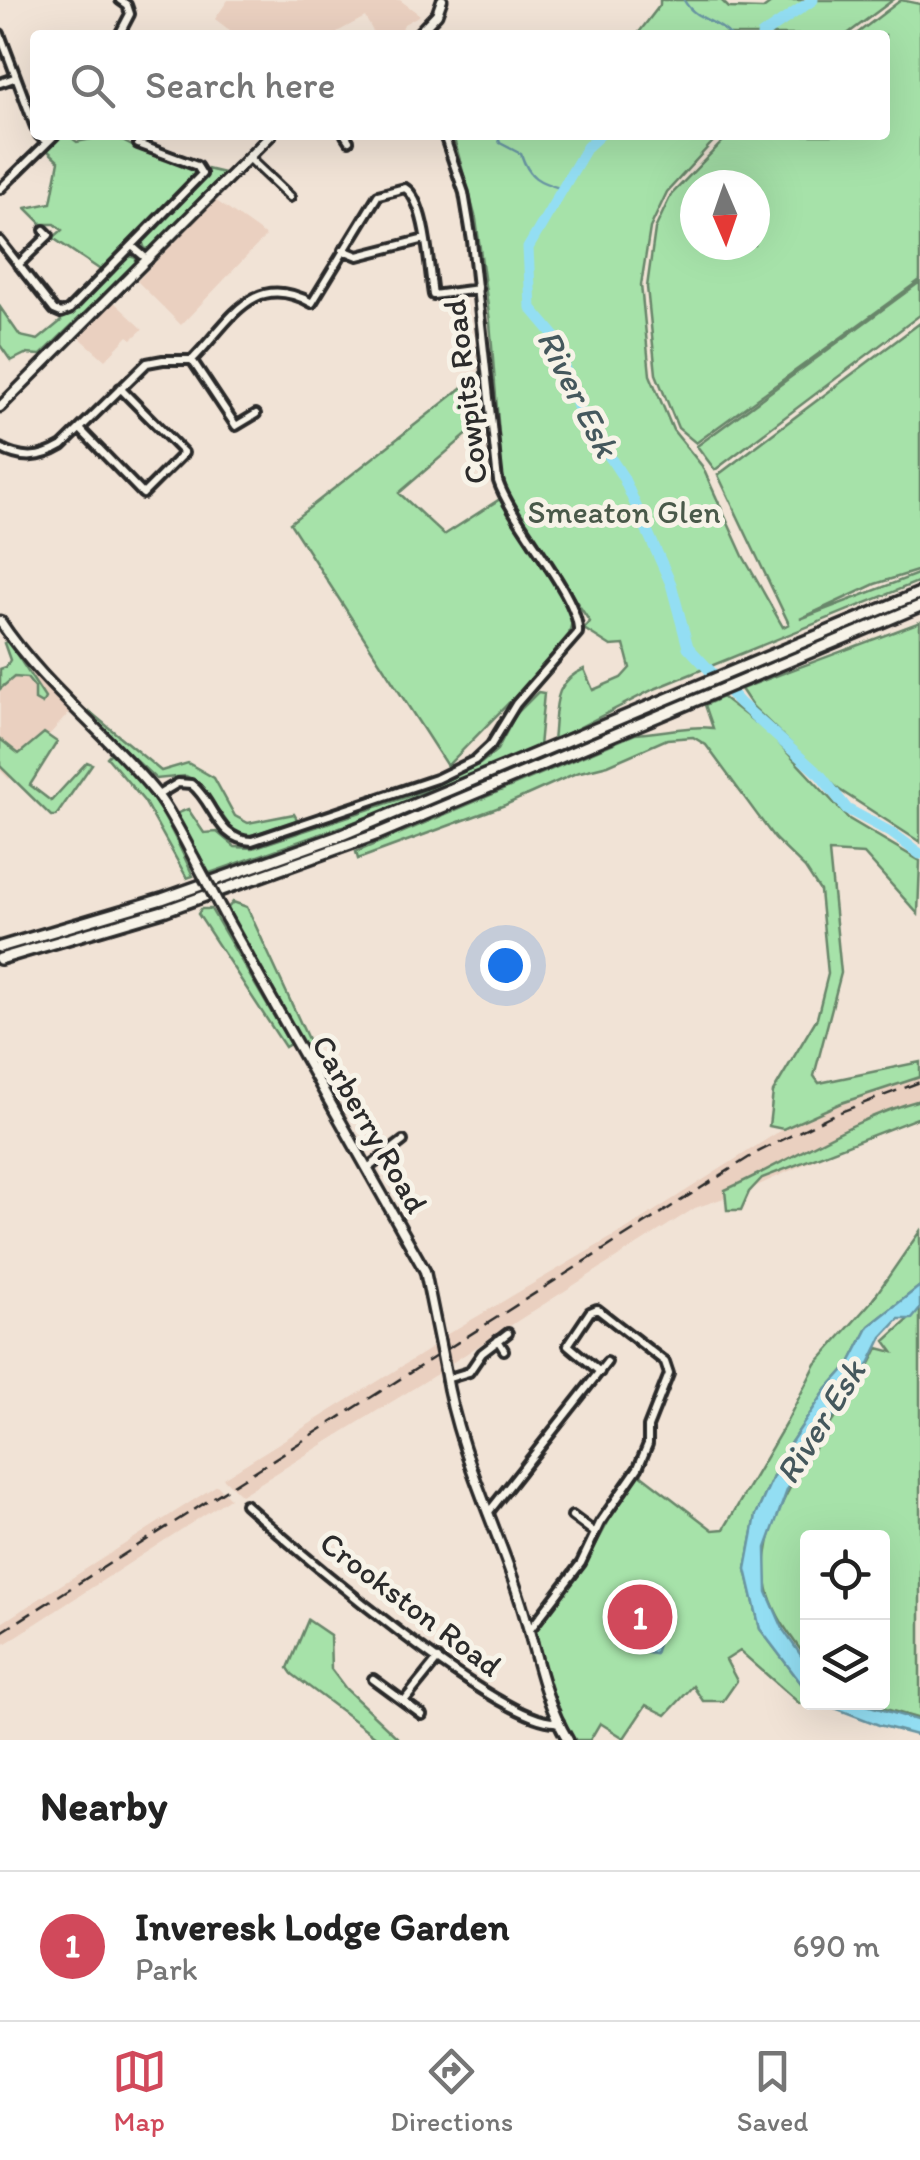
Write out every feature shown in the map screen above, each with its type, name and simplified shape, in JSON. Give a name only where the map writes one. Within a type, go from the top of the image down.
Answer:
[{"type":"highway","points":[[0,947],[128,910],[283,857],[920,593]]},
{"type":"highway","points":[[0,959],[125,924],[313,859],[920,606]]},
{"type":"main road","points":[[422,30],[442,0]]},
{"type":"main road","points":[[0,407],[266,140]]},
{"type":"main road","name":"Carberry Road","points":[[0,621],[62,697],[158,795],[425,1271],[462,1444],[529,1631],[538,1672],[567,1740]]},
{"type":"street","points":[[120,0],[130,8],[122,30]]},
{"type":"street","points":[[0,34],[30,115]]},
{"type":"street","points":[[0,83],[14,78]]},
{"type":"street","points":[[43,140],[47,144]]},
{"type":"street","points":[[0,189],[51,140]]},
{"type":"street","points":[[0,241],[54,310],[65,312],[202,174],[197,166],[138,144],[138,140]]},
{"type":"street","name":"Cowpits Road","points":[[158,795],[178,783],[190,784],[197,788],[228,834],[234,839],[252,841],[436,779],[474,760],[491,746],[516,704],[574,639],[578,626],[573,608],[510,509],[498,482],[464,193],[446,140]]},
{"type":"street","points":[[248,158],[290,198]]},
{"type":"street","points":[[0,448],[14,455],[39,456],[62,446],[146,364],[192,360],[258,295],[286,291],[312,303],[375,198],[400,189],[411,192],[425,239],[433,295],[478,290]]},
{"type":"street","points":[[18,265],[49,235],[44,230]]},
{"type":"street","points":[[343,250],[358,256],[425,239]]},
{"type":"street","points":[[132,246],[148,260]]},
{"type":"street","points":[[192,360],[236,426],[256,414]]},
{"type":"street","points":[[80,428],[144,494],[184,453],[120,388]]},
{"type":"street","points":[[368,1168],[403,1141]]},
{"type":"street","points":[[529,1631],[581,1563],[595,1533],[638,1468],[648,1444],[648,1427],[668,1379],[667,1366],[597,1309],[590,1312],[568,1345],[600,1372]]},
{"type":"street","points":[[446,1375],[469,1372],[482,1354],[508,1334]]},
{"type":"street","points":[[498,1340],[504,1350]]},
{"type":"street","points":[[487,1514],[607,1362]]},
{"type":"street","name":"Crookston Road","points":[[245,1504],[329,1579],[505,1706],[549,1723],[559,1722]]},
{"type":"street","points":[[572,1516],[595,1533]]},
{"type":"street","points":[[404,1702],[438,1658]]},
{"type":"street","points":[[373,1679],[423,1714],[416,1722]]},
{"type":"shaded area","points":[[228,0],[400,0],[420,15],[401,30],[372,30],[365,17],[341,30],[229,30],[215,19]]},
{"type":"shaded area","points":[[215,200],[266,236],[181,325],[137,281]]},
{"type":"shaded area","points":[[114,302],[143,329],[132,339],[128,336],[105,360],[79,337]]},
{"type":"shaded area","points":[[25,664],[69,713],[9,779],[0,770],[0,689]]},
{"type":"shaded area","points":[[920,1077],[920,1118],[695,1208],[450,1364],[444,1336],[629,1227],[783,1129],[841,1103]]},
{"type":"shaded area","points":[[436,1345],[440,1372],[241,1495],[223,1478]]},
{"type":"shaded area","points":[[217,1485],[230,1498],[0,1647],[0,1624]]},
{"type":"green space","points":[[660,0],[721,0],[729,8],[763,9],[775,0],[893,0],[853,30],[641,30]]},
{"type":"green space","points":[[901,0],[920,4],[920,280],[696,443],[678,428],[656,374],[647,287],[655,229],[671,195],[680,186],[680,260],[770,260],[770,170],[695,170],[724,140],[890,140],[890,30],[862,30]]},
{"type":"green space","points":[[55,140],[121,140],[193,169],[196,177],[102,271],[53,238],[62,230],[55,224],[42,224],[26,208],[51,203],[59,161],[47,150]]},
{"type":"green space","name":"Smeaton Glen","points":[[454,140],[714,140],[687,170],[680,170],[680,178],[667,192],[650,228],[641,285],[650,375],[673,430],[702,466],[743,556],[783,627],[789,624],[718,475],[920,323],[920,570],[875,584],[800,619],[920,573],[920,581],[652,690],[553,741],[558,698],[573,675],[584,669],[593,690],[621,678],[630,668],[624,645],[611,646],[584,629],[590,622],[509,500],[502,471],[490,322],[476,219]]},
{"type":"green space","points":[[207,169],[224,173],[151,248],[145,249],[142,241],[205,179]]},
{"type":"green space","points":[[129,256],[136,258],[136,263],[41,355],[25,354],[11,361],[0,345],[0,307],[20,336],[38,340],[61,321],[59,316],[69,315]]},
{"type":"green space","points":[[920,282],[920,315],[715,470],[697,446]]},
{"type":"green space","points":[[481,373],[485,419],[399,493],[444,535],[500,499],[570,609],[572,622],[569,634],[539,672],[447,766],[290,523]]},
{"type":"green space","points":[[920,622],[920,842],[838,789],[753,707],[741,689]]},
{"type":"green space","points":[[8,641],[45,698],[42,704],[35,700],[35,688],[27,678],[14,677],[0,689],[0,669],[10,660],[4,643]]},
{"type":"green space","points":[[538,692],[544,693],[539,747],[385,811],[207,874],[176,814],[188,809],[204,833],[217,832],[235,847],[253,848],[424,791],[480,764],[497,750],[516,714]]},
{"type":"green space","points":[[722,697],[769,733],[849,819],[920,861],[918,914],[864,854],[829,852],[841,973],[814,1076],[819,1083],[920,1062],[920,1077],[841,1103],[783,1129],[769,1126],[773,1092],[817,1018],[828,974],[820,891],[805,868],[775,839],[706,745],[693,737],[667,739],[358,859],[356,852],[635,734],[713,728],[705,705]]},
{"type":"green space","points":[[89,711],[161,771],[188,763],[214,778],[235,816],[248,823],[294,814],[298,821],[248,836],[234,832],[200,784],[186,776],[156,779],[87,714]]},
{"type":"green space","points":[[44,733],[57,742],[30,785],[51,801],[87,762],[92,764],[56,816],[51,816],[0,766],[0,739],[19,754]]},
{"type":"green space","points":[[111,753],[149,793],[193,876],[187,878],[144,801],[107,757]]},
{"type":"green space","points":[[233,902],[247,907],[319,1063],[314,1065],[227,909]]},
{"type":"green space","points":[[201,909],[211,909],[290,1044],[285,1047],[198,914]]},
{"type":"green space","points":[[920,1100],[920,1117],[762,1178],[749,1192],[741,1210],[727,1210],[725,1190],[845,1129]]},
{"type":"green space","points":[[920,1231],[920,1286],[869,1326],[850,1363],[826,1390],[783,1454],[756,1515],[746,1569],[760,1629],[800,1682],[800,1704],[740,1651],[726,1660],[737,1681],[723,1701],[703,1701],[693,1686],[666,1715],[646,1705],[624,1738],[600,1723],[590,1740],[576,1740],[570,1735],[546,1680],[536,1630],[587,1561],[625,1491],[640,1474],[713,1530],[724,1529],[816,1364],[871,1302]]},
{"type":"green space","points":[[920,1309],[920,1719],[889,1710],[890,1530],[800,1530],[800,1649],[772,1603],[766,1562],[772,1530],[785,1498],[878,1348],[893,1352],[885,1341]]},
{"type":"green space","points":[[308,1620],[330,1635],[331,1669],[346,1689],[400,1740],[380,1740],[292,1674],[288,1668]]},
{"type":"water","points":[[920,1286],[920,1309],[912,1319],[899,1319],[882,1337],[864,1374],[807,1453],[790,1482],[766,1548],[767,1592],[784,1631],[800,1654],[800,1682],[760,1629],[746,1569],[756,1515],[783,1454],[826,1390],[850,1363],[869,1326]]},
{"type":"water","points":[[626,1611],[636,1616],[639,1625],[658,1644],[655,1654],[648,1653],[642,1644],[623,1645],[611,1639],[619,1613]]},
{"type":"water","points":[[840,1710],[883,1710],[920,1721],[920,1736]]},
{"type":"waterway","points":[[684,0],[693,12],[723,30]]},
{"type":"waterway","name":"River Esk","points":[[769,30],[813,0]]},
{"type":"waterway","points":[[499,140],[521,154],[536,178],[563,189]]},
{"type":"waterway","name":"River Esk","points":[[595,140],[528,248],[531,308],[553,334],[579,410],[623,477],[671,584],[688,647],[740,703],[821,776],[847,809],[892,833],[920,854]]},
{"type":"railway","points":[[0,1633],[756,1153],[830,1116],[920,1082]]},
{"type":"place","name":"Inveresk Lodge Garden","points":[[640,1617]]}]
